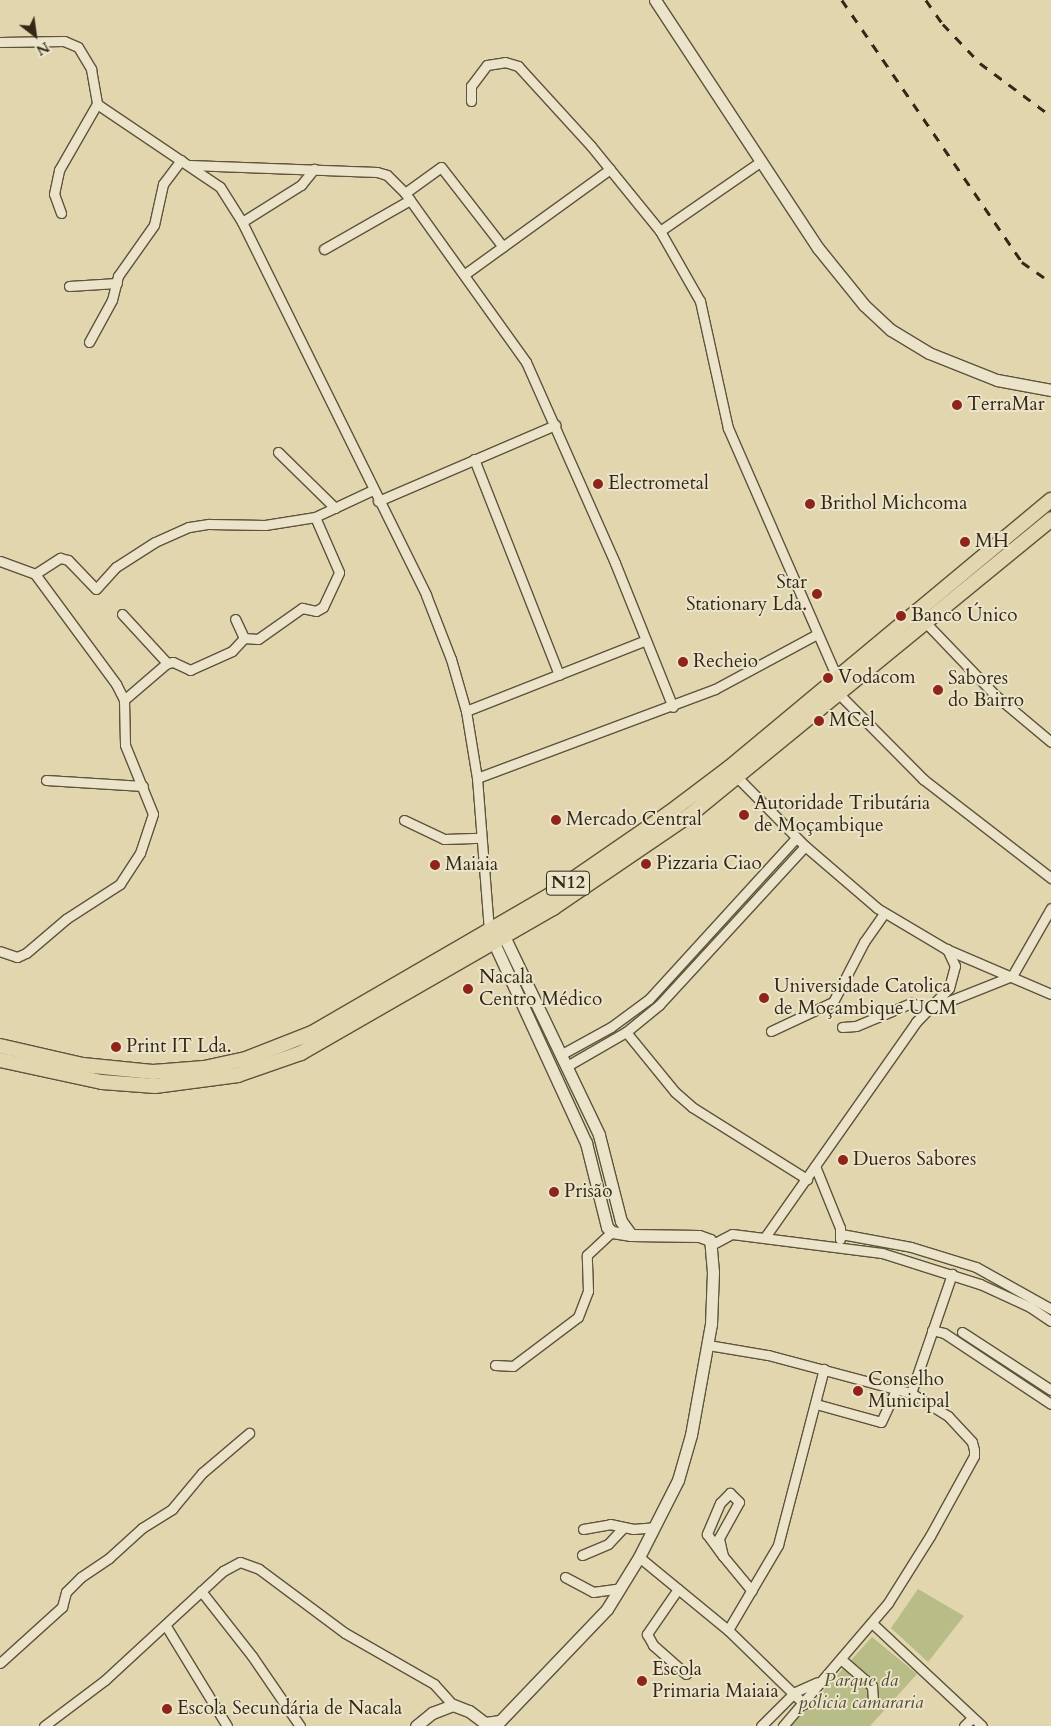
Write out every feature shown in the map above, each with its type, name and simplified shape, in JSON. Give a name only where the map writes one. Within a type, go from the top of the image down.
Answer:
[{"type":"main road","name":"N12","points":[[840,687],[925,622],[1017,538],[1051,500]]},
{"type":"main road","name":"N12","points":[[0,1060],[130,1085],[176,1084],[238,1075],[301,1053],[497,935],[598,863],[734,773],[840,687],[1017,538],[1051,519]]},
{"type":"main road","name":"N12","points":[[0,1046],[123,1071],[214,1066],[257,1055],[312,1033],[497,935]]},
{"type":"street","points":[[655,0],[760,162],[845,284],[891,330],[929,353],[968,371],[1051,390]]},
{"type":"street","points":[[0,42],[64,41],[78,46],[92,69],[97,104],[60,170],[54,194],[61,213]]},
{"type":"street","points":[[471,101],[471,86],[487,64],[504,62],[518,66],[610,169],[660,231],[700,301],[728,428],[840,687],[923,779],[1051,878]]},
{"type":"street","points":[[97,104],[220,187],[242,222],[426,595],[451,658],[466,711],[477,778],[487,910],[586,1143],[605,1223],[612,1232],[631,1235],[700,1236],[713,1244]]},
{"type":"street","points":[[660,231],[760,162]]},
{"type":"street","points":[[89,342],[112,300],[122,270],[154,225],[163,184],[185,163],[383,172],[408,197],[465,274],[526,362],[555,424],[673,706]]},
{"type":"street","points":[[324,250],[408,197],[441,167],[504,246]]},
{"type":"street","points":[[242,222],[301,185],[314,169]]},
{"type":"street","points":[[465,274],[610,169]]},
{"type":"street","points":[[69,286],[117,283]]},
{"type":"street","points":[[378,501],[555,424]]},
{"type":"street","points":[[278,452],[335,508]]},
{"type":"street","points":[[474,459],[559,675]]},
{"type":"street","points":[[35,574],[48,563],[60,558],[68,560],[96,589],[128,559],[189,527],[209,524],[265,525],[315,517],[373,490]]},
{"type":"street","points":[[124,700],[167,663],[173,662],[190,670],[226,654],[244,638],[258,638],[302,608],[316,611],[323,607],[339,572],[315,517]]},
{"type":"street","points":[[0,561],[35,574],[108,672],[124,700],[123,738],[152,806],[152,821],[140,853],[120,884],[59,924],[26,953],[17,956],[0,951]]},
{"type":"street","points":[[122,614],[167,663]]},
{"type":"street","points":[[235,619],[244,638]]},
{"type":"street","points":[[925,622],[995,695],[1051,742]]},
{"type":"street","points":[[477,778],[673,706],[748,673],[817,634]]},
{"type":"street","points":[[466,711],[646,640]]},
{"type":"street","points":[[734,773],[796,838],[884,913],[946,949],[1051,994]]},
{"type":"street","points":[[46,780],[143,786]]},
{"type":"street","points":[[404,820],[444,840],[481,838]]},
{"type":"street","points":[[562,1054],[611,1027],[649,999],[796,838]]},
{"type":"street","points":[[567,1066],[626,1032],[658,1005],[805,846]]},
{"type":"street","points":[[842,1027],[856,1026],[911,1003],[929,1009],[1012,976],[1051,908]]},
{"type":"street","points":[[771,1032],[832,1002],[864,942],[884,913]]},
{"type":"street","points":[[497,935],[562,1054],[599,1135],[621,1221],[631,1235]]},
{"type":"street","points":[[765,1237],[929,1009],[953,980],[954,966],[946,949]]},
{"type":"street","points":[[626,1032],[675,1092],[692,1107],[807,1179]]},
{"type":"street","points":[[815,1166],[841,1234],[837,1246]]},
{"type":"street","points":[[495,1365],[513,1366],[578,1317],[588,1291],[587,1255],[612,1232]]},
{"type":"street","points":[[713,1244],[732,1234],[882,1253],[952,1274],[1030,1307],[1051,1321]]},
{"type":"street","points":[[841,1234],[911,1247],[976,1267],[1051,1309]]},
{"type":"street","points":[[44,1726],[105,1680],[233,1564],[250,1563],[345,1633],[434,1684],[453,1706],[469,1711],[486,1725],[500,1721],[598,1620],[621,1588],[639,1557],[678,1480],[691,1435],[708,1345],[713,1244]]},
{"type":"street","points":[[911,1392],[952,1274]]},
{"type":"street","points":[[932,1330],[944,1333],[1051,1404]]},
{"type":"street","points":[[962,1332],[1051,1390]]},
{"type":"street","points":[[708,1345],[824,1369],[911,1392],[930,1403],[958,1426],[972,1442],[974,1456],[910,1570],[873,1624],[842,1660],[817,1682],[795,1692],[761,1726]]},
{"type":"street","points":[[728,1630],[778,1545],[824,1369]]},
{"type":"street","points":[[816,1404],[881,1422],[897,1388]]},
{"type":"street","points":[[0,1663],[62,1607],[66,1592],[81,1577],[113,1555],[142,1528],[172,1509],[202,1473],[249,1433]]},
{"type":"street","points":[[723,1556],[720,1535],[739,1502],[730,1493],[720,1503],[706,1531],[723,1556],[752,1591]]},
{"type":"street","points":[[583,1529],[610,1524],[624,1528],[654,1527]]},
{"type":"street","points":[[582,1555],[608,1544],[624,1528]]},
{"type":"street","points":[[639,1557],[728,1630],[795,1692],[804,1704]]},
{"type":"street","points":[[564,1577],[593,1592],[621,1588]]},
{"type":"street","points":[[678,1589],[647,1634],[652,1645],[686,1674]]},
{"type":"street","points":[[201,1591],[252,1656],[300,1726]]},
{"type":"street","points":[[873,1624],[982,1726]]},
{"type":"street","points":[[166,1626],[227,1726]]},
{"type":"street","points":[[842,1660],[872,1686],[873,1702]]},
{"type":"street","points":[[783,1726],[804,1704],[817,1682]]},
{"type":"street","points":[[416,1726],[432,1713],[453,1706]]},
{"type":"street","points":[[964,1726],[972,1718]]},
{"type":"green space","points":[[918,1589],[964,1616],[928,1662],[891,1628]]},
{"type":"green space","name":"Parque da policia camararia","points":[[872,1637],[917,1674],[870,1726],[791,1726]]},
{"type":"railway","points":[[842,0],[1022,262],[1051,282]]},
{"type":"railway","points":[[926,0],[943,24],[980,63],[1051,116]]},
{"type":"place","name":"TerraMar","points":[[957,405]]},
{"type":"place","name":"Electrometal","points":[[598,484]]},
{"type":"place","name":"Brithol Michcoma","points":[[810,504]]},
{"type":"place","name":"MH","points":[[965,542]]},
{"type":"place","name":"Star Stationary Lda.","points":[[817,594]]},
{"type":"place","name":"Banco Único","points":[[901,616]]},
{"type":"place","name":"Recheio","points":[[683,662]]},
{"type":"place","name":"Vodacom","points":[[828,678]]},
{"type":"place","name":"Sabores do Bairro","points":[[938,690]]},
{"type":"place","name":"MCel","points":[[819,721]]},
{"type":"place","name":"Autoridade Tributária de Moçambique","points":[[744,815]]},
{"type":"place","name":"Mercado Central","points":[[556,820]]},
{"type":"place","name":"Pizzaria Ciao","points":[[646,864]]},
{"type":"place","name":"Maiaia","points":[[435,865]]},
{"type":"place","name":"Nacala Centro Médico","points":[[468,989]]},
{"type":"place","name":"Universidade Catolica de Moçambique UCM","points":[[764,998]]},
{"type":"place","name":"Print IT Lda.","points":[[116,1047]]},
{"type":"place","name":"Dueros Sabores","points":[[843,1160]]},
{"type":"place","name":"Prisão","points":[[554,1192]]},
{"type":"place","name":"Conselho Municipal","points":[[858,1391]]},
{"type":"place","name":"Escola Primaria Maiaia","points":[[642,1681]]},
{"type":"place","name":"Escola Secundária de Nacala","points":[[167,1709]]}]
